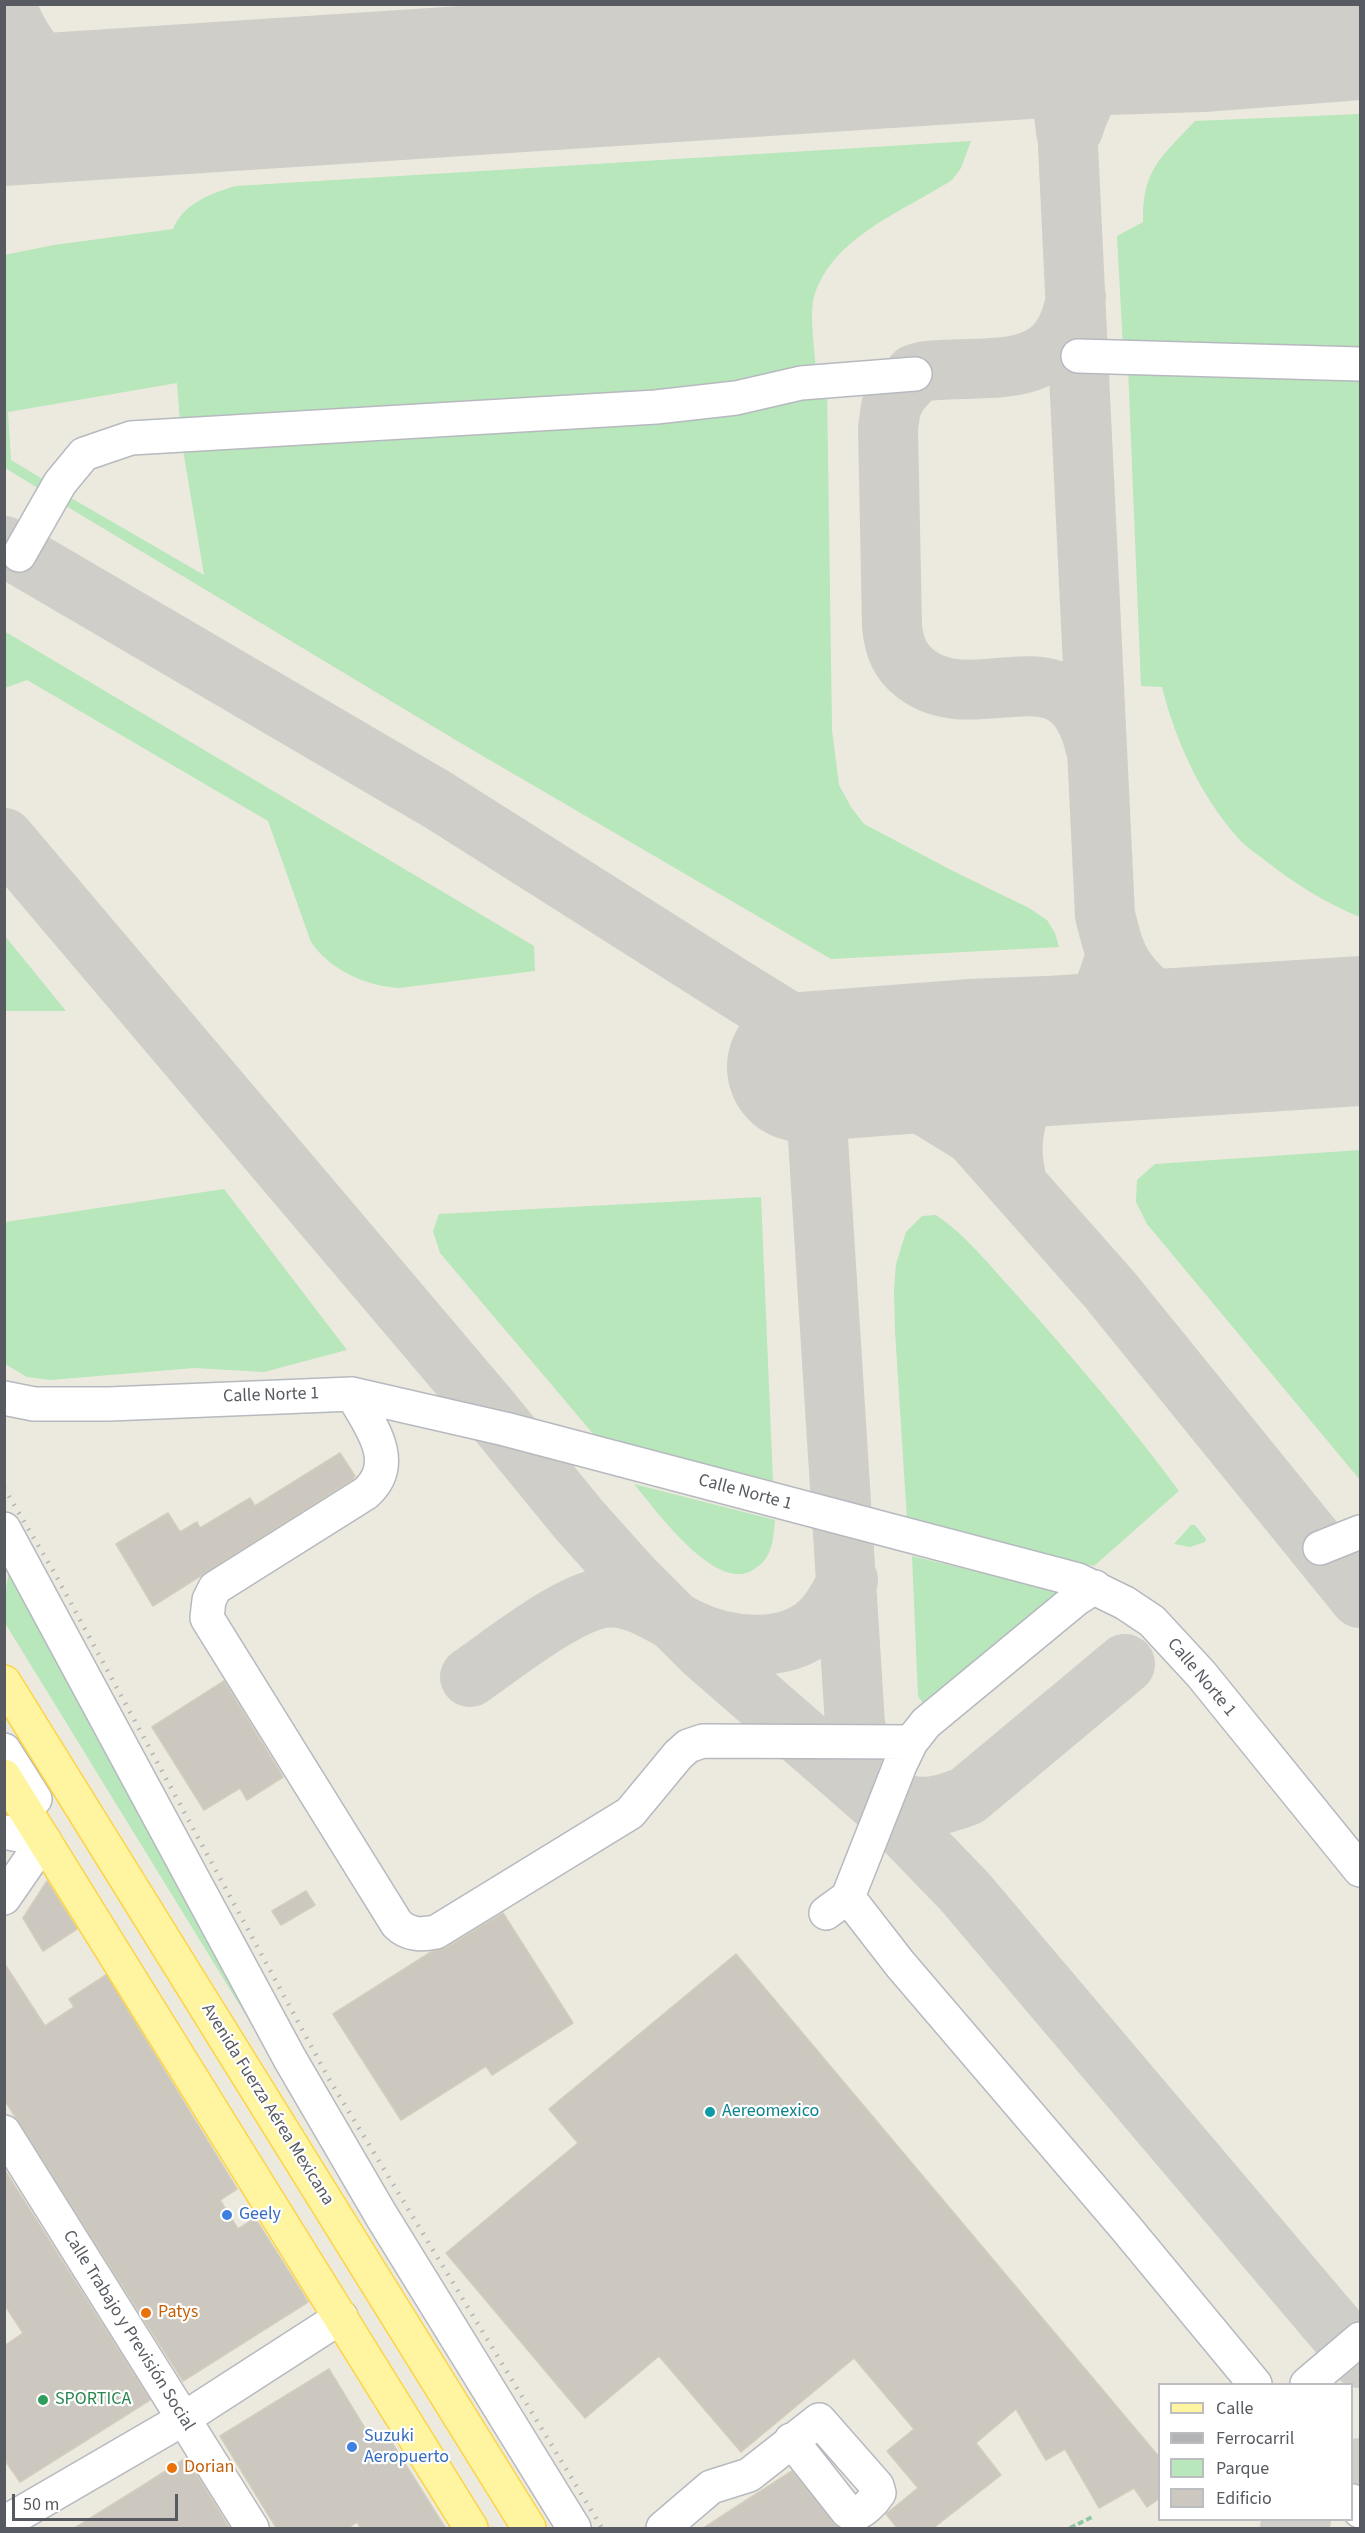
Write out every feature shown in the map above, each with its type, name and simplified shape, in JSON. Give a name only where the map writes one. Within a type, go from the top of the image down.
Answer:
[{"type":"main road","name":"Avenida Fuerza Aérea Mexicana","points":[[4,1682],[529,2529]]},
{"type":"main road","points":[[8,1786],[44,1840],[471,2529]]},
{"type":"street","points":[[1077,356],[1360,364]]},
{"type":"street","points":[[19,555],[60,483],[84,454],[131,438],[656,407],[736,398],[801,383],[915,374]]},
{"type":"street","points":[[352,1394],[375,1435],[382,1453],[383,1467],[377,1481],[366,1493],[215,1588],[209,1600],[207,1618],[378,1894],[403,1930],[422,1935],[436,1932],[630,1813],[688,1746],[703,1741],[911,1742]]},
{"type":"street","name":"Calle Norte 1","points":[[4,1398],[34,1404],[109,1404],[352,1394],[527,1435],[1095,1587],[1152,1621],[1200,1674],[1360,1870]]},
{"type":"street","points":[[4,1529],[290,2059],[388,2225],[574,2529]]},
{"type":"street","points":[[1320,1548],[1360,1532]]},
{"type":"street","points":[[1095,1587],[1075,1600],[926,1723],[911,1742],[837,1905],[900,1964],[1125,2228],[1252,2383]]},
{"type":"street","points":[[4,1707],[512,2529]]},
{"type":"street","points":[[4,1750],[487,2529]]},
{"type":"street","points":[[4,1832],[44,1840],[4,1899]]},
{"type":"street","name":"Calle Trabajo y Previsión Social","points":[[4,2132],[252,2529]]},
{"type":"street","points":[[13,2516],[183,2419],[340,2317]]},
{"type":"street","points":[[1309,2383],[1360,2339]]},
{"type":"street","points":[[663,2529],[711,2487],[749,2475],[791,2440]]},
{"type":"path","points":[[1070,2529],[1092,2517]]},
{"type":"green space","points":[[1360,114],[1360,354],[1123,348],[1117,236],[1143,222],[1146,189],[1150,177],[1163,155],[1195,121]]},
{"type":"green space","points":[[971,141],[961,168],[952,180],[892,215],[853,242],[836,258],[823,276],[813,304],[812,323],[816,372],[710,389],[180,423],[177,383],[8,412],[11,460],[51,484],[46,493],[5,468],[4,255],[54,245],[173,229],[191,206],[217,192],[236,186]]},
{"type":"green space","points":[[1128,367],[1360,375],[1360,917],[1297,884],[1240,841],[1212,804],[1191,767],[1174,728],[1162,687],[1141,686]]},
{"type":"green space","points":[[827,388],[832,730],[839,785],[864,824],[1029,908],[1047,920],[1055,933],[1059,947],[831,959],[464,745],[61,503],[66,495],[204,575],[182,444]]},
{"type":"green space","points":[[4,631],[534,946],[535,971],[399,988],[374,984],[338,968],[328,961],[311,942],[268,821],[27,680],[5,688]]},
{"type":"green space","points":[[5,936],[66,1011],[5,1011]]},
{"type":"green space","points":[[1360,1150],[1360,1480],[1147,1224],[1136,1202],[1137,1180],[1155,1164]]},
{"type":"green space","points":[[224,1189],[347,1350],[264,1372],[194,1368],[50,1380],[27,1377],[5,1364],[5,1222]]},
{"type":"green space","points":[[761,1197],[773,1481],[595,1436],[440,1253],[433,1231],[439,1214]]},
{"type":"green space","points":[[936,1215],[977,1251],[1057,1340],[1120,1415],[1179,1491],[1094,1566],[907,1520],[895,1331],[896,1264],[906,1232],[922,1216]]},
{"type":"green space","points":[[634,1484],[775,1520],[772,1543],[767,1556],[758,1567],[751,1571],[736,1574],[720,1569],[703,1559],[686,1544]]},
{"type":"green space","points":[[1191,1525],[1195,1525],[1206,1539],[1205,1542],[1190,1547],[1174,1544]]},
{"type":"green space","points":[[912,1556],[1060,1592],[927,1702],[922,1702],[918,1696]]},
{"type":"green space","points":[[10,1565],[309,2118],[5,1623],[5,1594]]},
{"type":"building","points":[[340,1453],[355,1476],[353,1479],[153,1606],[116,1544],[168,1513],[180,1532],[197,1522],[200,1528],[250,1498],[255,1506]]},
{"type":"building","points":[[224,1681],[283,1777],[247,1800],[240,1788],[204,1810],[152,1727]]},
{"type":"building","points":[[47,1881],[77,1929],[43,1951],[23,1918]]},
{"type":"building","points":[[306,1891],[315,1905],[281,1925],[272,1911]]},
{"type":"building","points":[[503,1913],[573,2023],[492,2075],[486,2066],[401,2120],[333,2014],[431,1952],[446,1948]]},
{"type":"building","points":[[736,1954],[1158,2456],[1158,2499],[1147,2507],[1134,2488],[1099,2508],[1065,2449],[1046,2460],[1016,2409],[976,2443],[1001,2475],[932,2529],[898,2529],[886,2514],[918,2488],[887,2451],[914,2429],[854,2358],[741,2452],[659,2356],[585,2418],[446,2253],[578,2143],[549,2109]]},
{"type":"building","points":[[4,1963],[45,2026],[74,2007],[69,1999],[106,1975],[237,2189],[220,2200],[238,2229],[255,2218],[308,2302],[183,2381],[4,2099]]},
{"type":"building","points":[[4,2169],[150,2400],[20,2482],[4,2459],[4,2346],[23,2333],[4,2304]]},
{"type":"building","points":[[329,2369],[366,2430],[389,2438],[446,2529],[361,2529],[357,2522],[347,2529],[277,2529],[220,2436]]},
{"type":"building","points":[[186,2458],[230,2529],[73,2529],[142,2486]]},
{"type":"building","points":[[792,2471],[839,2529],[702,2529],[742,2503]]},
{"type":"taxiway","points":[[6,4],[18,33],[48,71],[74,90],[88,96],[124,103]]},
{"type":"taxiway","points":[[868,54],[917,29],[933,14],[939,4]]},
{"type":"taxiway","points":[[1085,4],[1071,74],[1068,146],[1105,915],[1122,965],[1140,987],[1156,1001],[1173,1012],[1212,1027],[1273,1037]]},
{"type":"taxiway","points":[[1073,129],[1090,90],[1107,67],[1117,58],[1142,45],[1203,37]]},
{"type":"taxiway","points":[[868,54],[967,50],[1017,59],[1038,69],[1054,84],[1062,101],[1066,132]]},
{"type":"taxiway","points":[[1076,297],[1068,325],[1056,344],[1040,357],[1021,364],[1000,367],[926,371],[915,374],[898,393],[891,407],[888,428],[892,626],[898,653],[905,664],[916,674],[940,686],[966,690],[1019,686],[1043,687],[1065,695],[1082,713],[1095,746]]},
{"type":"taxiway","points":[[4,546],[438,800],[741,992],[973,1135],[1110,1290],[1360,1598]]},
{"type":"taxiway","points":[[4,838],[490,1411],[580,1521],[632,1579],[705,1652],[883,1807],[965,1892],[1360,2358]]},
{"type":"taxiway","points":[[841,1039],[882,1049],[924,1054],[988,1052],[1050,1045],[1073,1032],[1091,1013],[1104,990],[1116,952]]},
{"type":"taxiway","points":[[766,1014],[793,1051],[810,1092],[817,1123],[855,1724],[866,1772],[884,1802]]},
{"type":"taxiway","points":[[1017,1182],[1013,1146],[1015,1128],[1019,1111],[1027,1095],[1038,1081],[1069,1061],[1118,1047]]},
{"type":"taxiway","points":[[470,1677],[554,1619],[588,1602],[603,1598],[637,1602],[687,1628],[722,1641],[760,1645],[779,1643],[813,1628],[830,1611],[848,1580]]},
{"type":"taxiway","points":[[886,1798],[908,1805],[927,1807],[967,1796],[1125,1664]]},
{"type":"taxiway","points":[[1353,2476],[1360,2468]]},
{"type":"taxiway","points":[[1290,2528],[1300,2521]]},
{"type":"runway","points":[[4,111],[1075,41],[1203,37],[1360,25]]},
{"type":"runway","points":[[802,1067],[971,1054],[1360,1031]]},
{"type":"railway","points":[[4,1488],[54,1572],[329,2079],[602,2528]]},
{"type":"place","name":"Aereomexico","points":[[710,2112]]},
{"type":"place","name":"Geely","points":[[227,2215]]},
{"type":"place","name":"Patys","points":[[146,2313]]},
{"type":"place","name":"SPORTICA","points":[[43,2400]]},
{"type":"place","name":"Suzuki Aeropuerto","points":[[352,2447]]},
{"type":"place","name":"Dorian","points":[[172,2468]]}]
